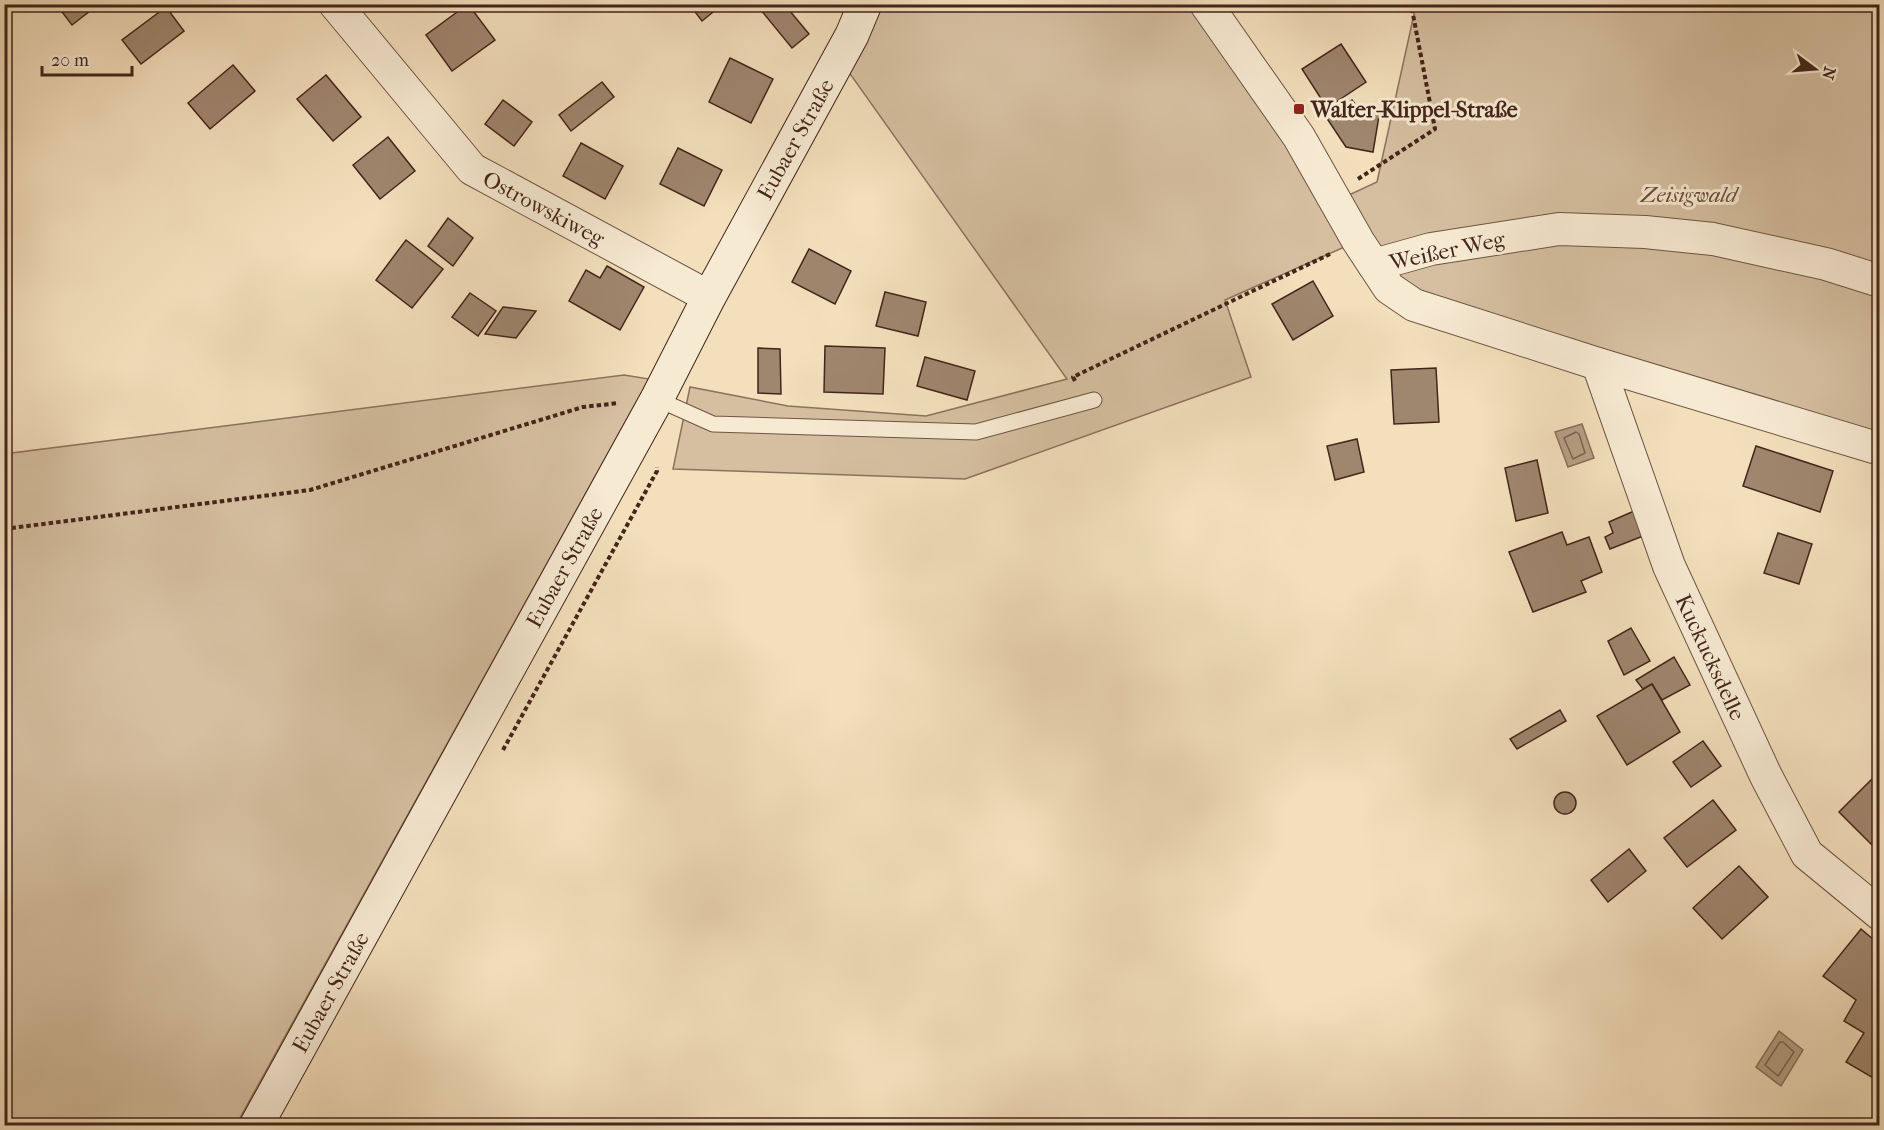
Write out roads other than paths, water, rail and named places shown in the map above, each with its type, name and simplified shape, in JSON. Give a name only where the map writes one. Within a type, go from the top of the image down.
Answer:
[{"type":"street","name":"Ostrowskiweg","points":[[335,4],[472,169],[709,297]]},
{"type":"street","name":"Eubaer Straße","points":[[256,1125],[657,399],[709,297],[852,35],[866,4]]},
{"type":"street","points":[[1206,4],[1299,137],[1366,253]]},
{"type":"street","name":"Weißer Weg","points":[[1366,253],[1395,260],[1431,249],[1559,229],[1645,232],[1713,239],[1826,264],[1880,281]]},
{"type":"street","name":"Weißer Weg","points":[[1366,253],[1389,288],[1414,305],[1598,364],[1880,449]]},
{"type":"street","name":"Kuckucksdelle","points":[[1598,364],[1669,566],[1766,776],[1807,854],[1880,914]]},
{"type":"lane","points":[[657,399],[713,424],[976,432],[1089,401]]},
{"type":"water","points":[[1582,424],[1594,458],[1568,467],[1555,432]]},
{"type":"water","points":[[1779,1031],[1803,1050],[1781,1086],[1756,1067]]},
{"type":"place","name":"Walter-Klippel-Straße","points":[[1299,109]]},
{"type":"park label","name":"Zeisigwald","points":[[1689,194]]}]
